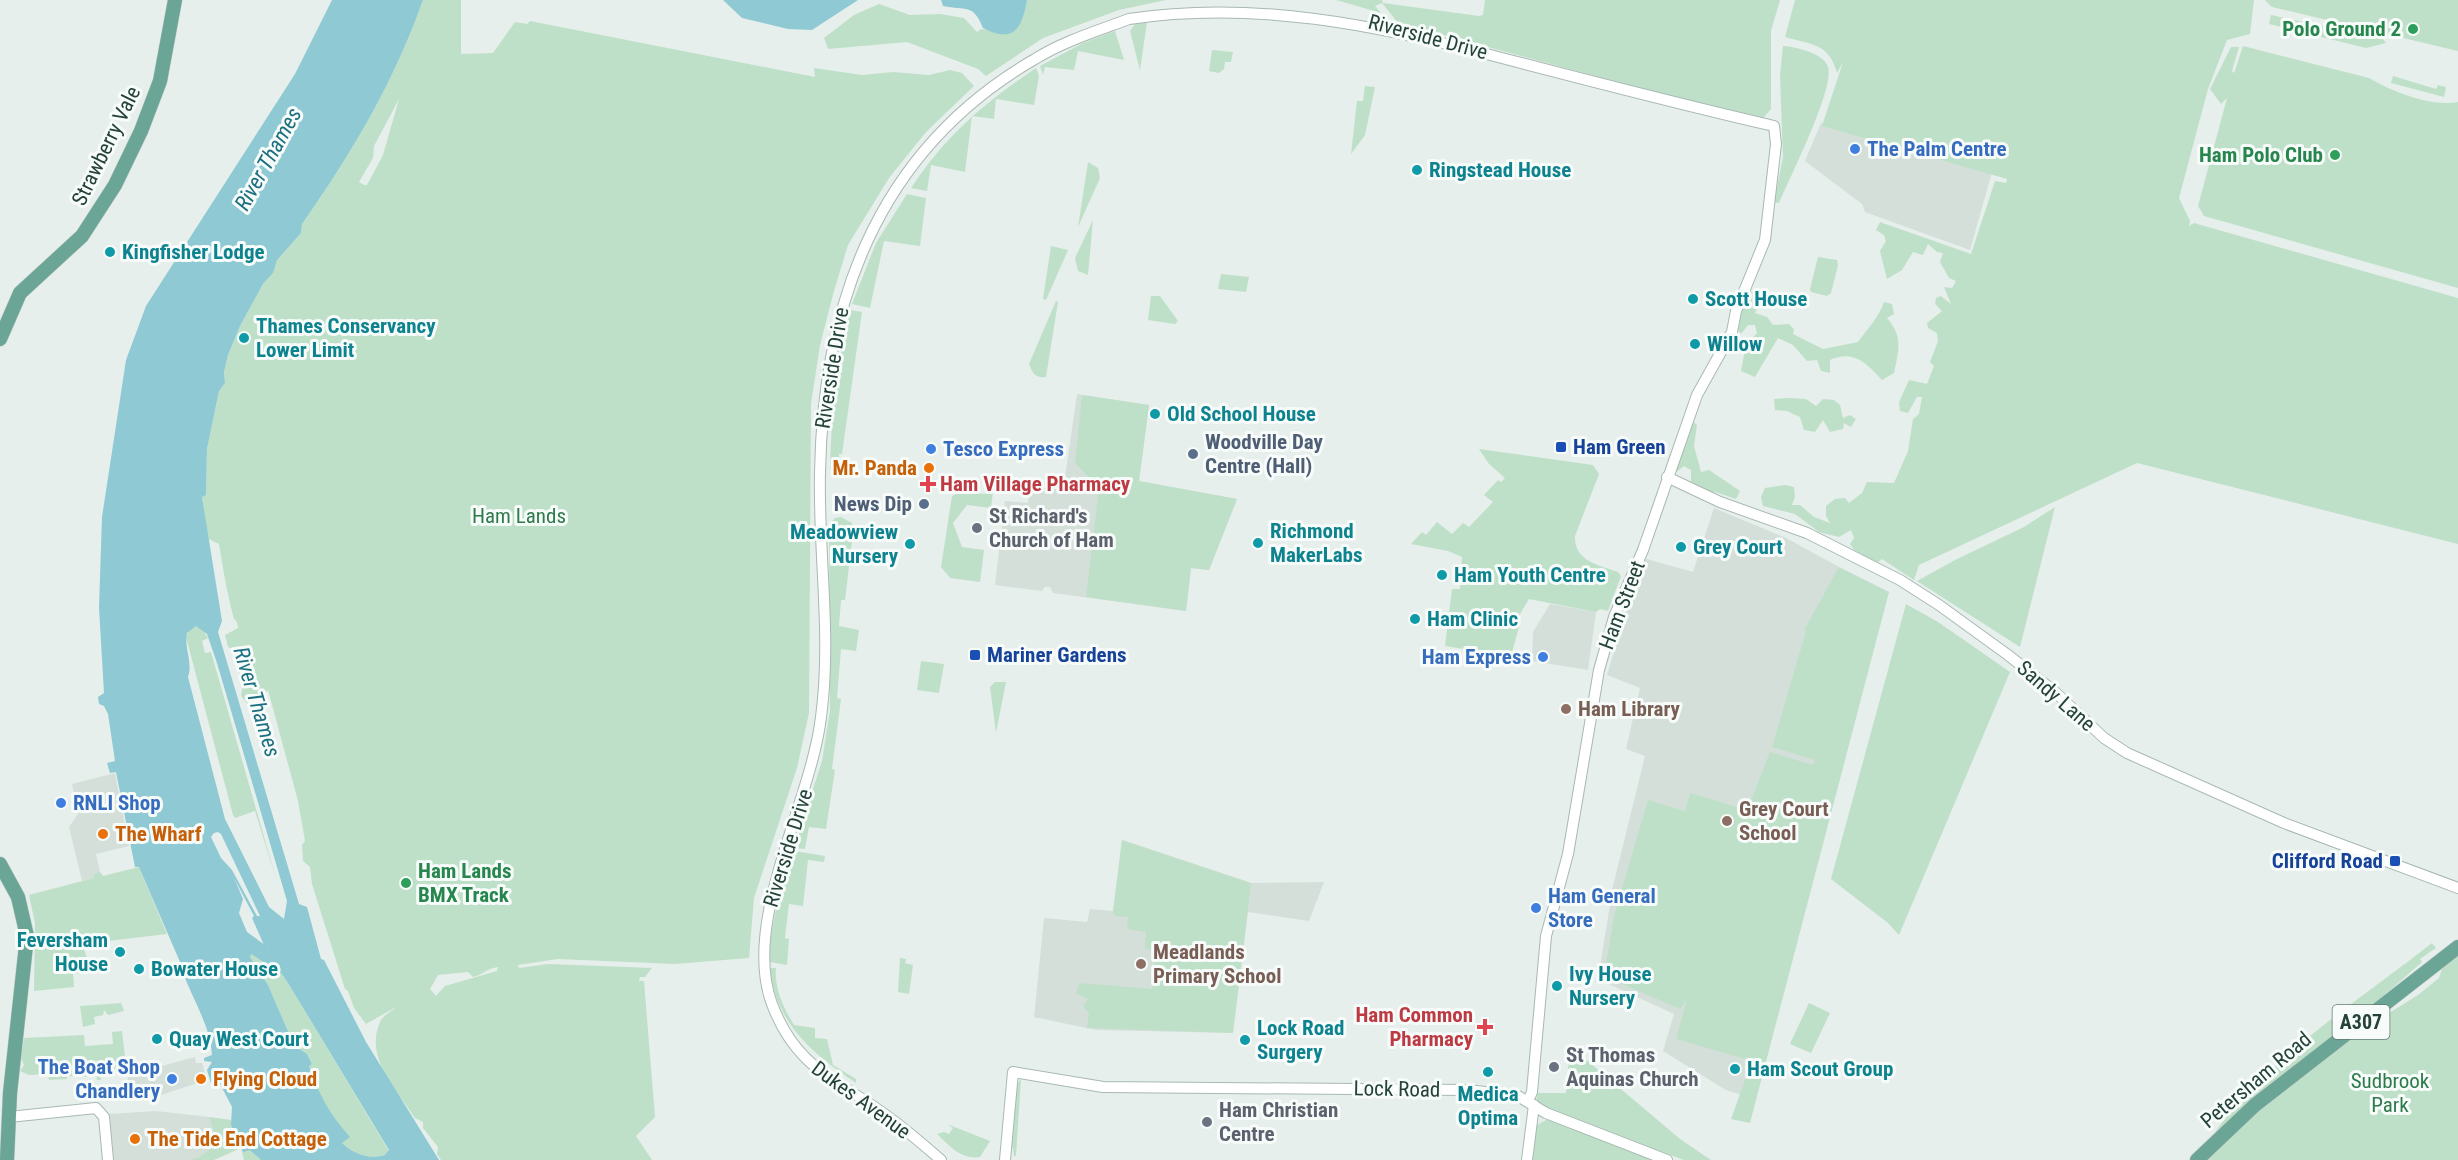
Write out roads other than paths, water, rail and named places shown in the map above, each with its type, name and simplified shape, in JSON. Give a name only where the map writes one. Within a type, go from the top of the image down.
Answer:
[{"type":"main road","name":"Strawberry Vale","points":[[0,339],[14,304],[27,284],[82,236],[114,184],[141,131],[160,81],[175,0]]},
{"type":"main road","points":[[0,864],[18,897],[27,936],[5,1117],[4,1149]]},
{"type":"main road","name":"Petersham Road","points":[[2197,1160],[2245,1114],[2458,947]]},
{"type":"street","name":"Riverside Drive","points":[[764,968],[768,909],[785,848],[805,792],[821,721],[825,666],[820,482],[824,405],[841,307],[869,234],[907,176],[950,123],[968,105],[1034,59],[1085,35],[1130,19],[1182,7],[1236,1]]},
{"type":"street","name":"Riverside Drive","points":[[1254,2],[1329,11],[1572,76],[1774,126]]},
{"type":"street","name":"Ham Street","points":[[1527,1160],[1546,936],[1568,854],[1599,670],[1614,617],[1643,550],[1704,378],[1732,332],[1736,311],[1765,240],[1775,155],[1774,126]]},
{"type":"street","name":"Sandy Lane","points":[[1667,477],[1720,502],[1807,533],[1900,580],[2008,655],[2055,692],[2104,738],[2127,753],[2284,823],[2458,888]]},
{"type":"street","name":"Dukes Avenue","points":[[764,968],[771,1004],[783,1029],[802,1057],[817,1070],[883,1113],[941,1160]]},
{"type":"street","name":"Lock Road","points":[[1005,1160],[1013,1072],[1103,1087],[1468,1090],[1514,1095],[1667,1160]]},
{"type":"street","points":[[5,1117],[88,1107],[98,1109],[104,1117],[108,1160]]},
{"type":"water","points":[[332,0],[423,0],[399,60],[355,144],[302,224],[301,233],[277,260],[273,273],[263,284],[240,326],[228,355],[224,372],[225,383],[219,391],[207,449],[206,495],[202,497],[222,621],[218,632],[299,904],[307,907],[321,959],[324,960],[366,1042],[439,1160],[261,1160],[250,1150],[243,1152],[242,1148],[247,1145],[242,1133],[236,1134],[231,1125],[232,1107],[219,1082],[211,1083],[207,1070],[212,1062],[204,1061],[204,1058],[212,1055],[204,1022],[182,970],[176,972],[175,965],[180,962],[139,867],[135,867],[116,772],[110,773],[107,763],[115,761],[108,714],[104,706],[99,704],[98,697],[104,693],[99,608],[102,517],[126,360],[146,306],[295,74]],"holes":[[[196,626],[207,634],[217,663],[287,901],[284,919],[269,907],[225,819],[188,677],[190,666],[187,633]],[[214,833],[221,834],[260,916],[257,916],[232,870],[221,858],[211,837]],[[234,878],[254,916],[252,918],[264,945],[270,948],[263,959],[279,970],[288,983],[389,1150],[385,1155],[373,1157],[362,1155],[342,1143],[350,1137],[326,1104],[309,1066],[312,1064],[307,1054],[294,1045],[268,985],[250,957],[258,940],[247,932],[239,913],[243,899]]]},
{"type":"water","points":[[723,0],[858,0],[812,30],[788,29],[742,18]]},
{"type":"water","points":[[941,0],[1027,0],[1019,25],[1009,34],[1002,34],[983,28],[972,11],[943,6]]},
{"type":"waterway","name":"River Thames","points":[[238,936],[283,966]]},
{"type":"place","name":"Polo Ground 2","points":[[2413,29]]},
{"type":"place","name":"The Palm Centre","points":[[1855,149]]},
{"type":"place","name":"Ham Polo Club","points":[[2335,155]]},
{"type":"place","name":"Ringstead House","points":[[1417,170]]},
{"type":"place","name":"Kingfisher Lodge","points":[[110,252]]},
{"type":"place","name":"Scott House","points":[[1693,299]]},
{"type":"place","name":"Thames Conservancy Lower Limit","points":[[244,338]]},
{"type":"place","name":"Willow","points":[[1695,344]]},
{"type":"place","name":"Old School House","points":[[1155,414]]},
{"type":"place","name":"Ham Green","points":[[1561,447]]},
{"type":"place","name":"Tesco Express","points":[[931,449]]},
{"type":"place","name":"Woodville Day Centre (Hall)","points":[[1193,454]]},
{"type":"place","name":"Mr. Panda","points":[[929,468]]},
{"type":"place","name":"Ham Village Pharmacy","points":[[928,484]]},
{"type":"place","name":"News Dip","points":[[924,504]]},
{"type":"place","name":"St Richard's Church of Ham","points":[[977,528]]},
{"type":"place","name":"Richmond MakerLabs","points":[[1258,543]]},
{"type":"place","name":"Meadowview Nursery","points":[[910,544]]},
{"type":"place","name":"Grey Court","points":[[1681,547]]},
{"type":"place","name":"Ham Youth Centre","points":[[1442,575]]},
{"type":"place","name":"Ham Clinic","points":[[1415,619]]},
{"type":"place","name":"Mariner Gardens","points":[[975,655]]},
{"type":"place","name":"Ham Express","points":[[1543,657]]},
{"type":"place","name":"Ham Library","points":[[1566,709]]},
{"type":"place","name":"RNLI Shop","points":[[61,803]]},
{"type":"place","name":"Grey Court School","points":[[1727,821]]},
{"type":"place","name":"The Wharf","points":[[103,834]]},
{"type":"place","name":"Clifford Road","points":[[2395,861]]},
{"type":"place","name":"Ham Lands BMX Track","points":[[406,883]]},
{"type":"place","name":"Ham General Store","points":[[1536,908]]},
{"type":"place","name":"Feversham House","points":[[120,952]]},
{"type":"place","name":"Meadlands Primary School","points":[[1141,964]]},
{"type":"place","name":"Bowater House","points":[[139,969]]},
{"type":"place","name":"Ivy House Nursery","points":[[1557,986]]},
{"type":"place","name":"Ham Common Pharmacy","points":[[1485,1027]]},
{"type":"place","name":"Quay West Court","points":[[157,1039]]},
{"type":"place","name":"Lock Road Surgery","points":[[1245,1040]]},
{"type":"place","name":"St Thomas Aquinas Church","points":[[1554,1067]]},
{"type":"place","name":"Ham Scout Group","points":[[1735,1069]]},
{"type":"place","name":"Medica Optima","points":[[1488,1072]]},
{"type":"place","name":"The Boat Shop Chandlery","points":[[172,1079]]},
{"type":"place","name":"Flying Cloud","points":[[201,1079]]},
{"type":"place","name":"Ham Christian Centre","points":[[1207,1122]]},
{"type":"place","name":"The Tide End Cottage","points":[[135,1139]]},
{"type":"park label","name":"Ham Lands","points":[[519,516]]},
{"type":"park label","name":"Sudbrook Park","points":[[2390,1093]]}]
